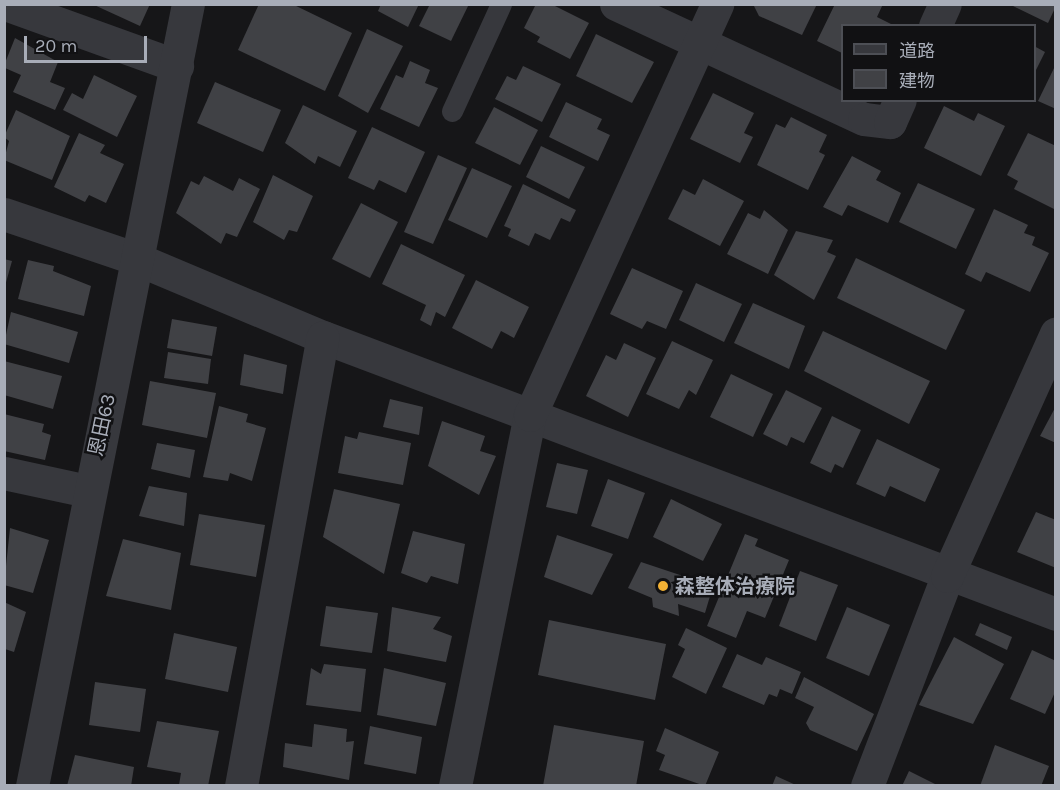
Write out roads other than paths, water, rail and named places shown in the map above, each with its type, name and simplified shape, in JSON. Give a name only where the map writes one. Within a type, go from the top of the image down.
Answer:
[{"type":"street","points":[[4,4],[177,66]]},
{"type":"street","name":"恩田63","points":[[32,786],[88,491],[189,4]]},
{"type":"street","points":[[616,4],[864,119],[890,122],[899,102]]},
{"type":"street","points":[[455,786],[530,416],[717,4]]},
{"type":"street","points":[[936,24],[945,4]]},
{"type":"street","points":[[4,213],[137,259],[323,337],[947,576],[1056,614]]},
{"type":"street","points":[[867,786],[947,576],[1056,333]]},
{"type":"street","points":[[241,786],[323,337]]},
{"type":"street","points":[[4,473],[88,491]]},
{"type":"lane","points":[[452,111],[501,4]]},
{"type":"place","name":"森整体治療院","points":[[663,586]]}]
